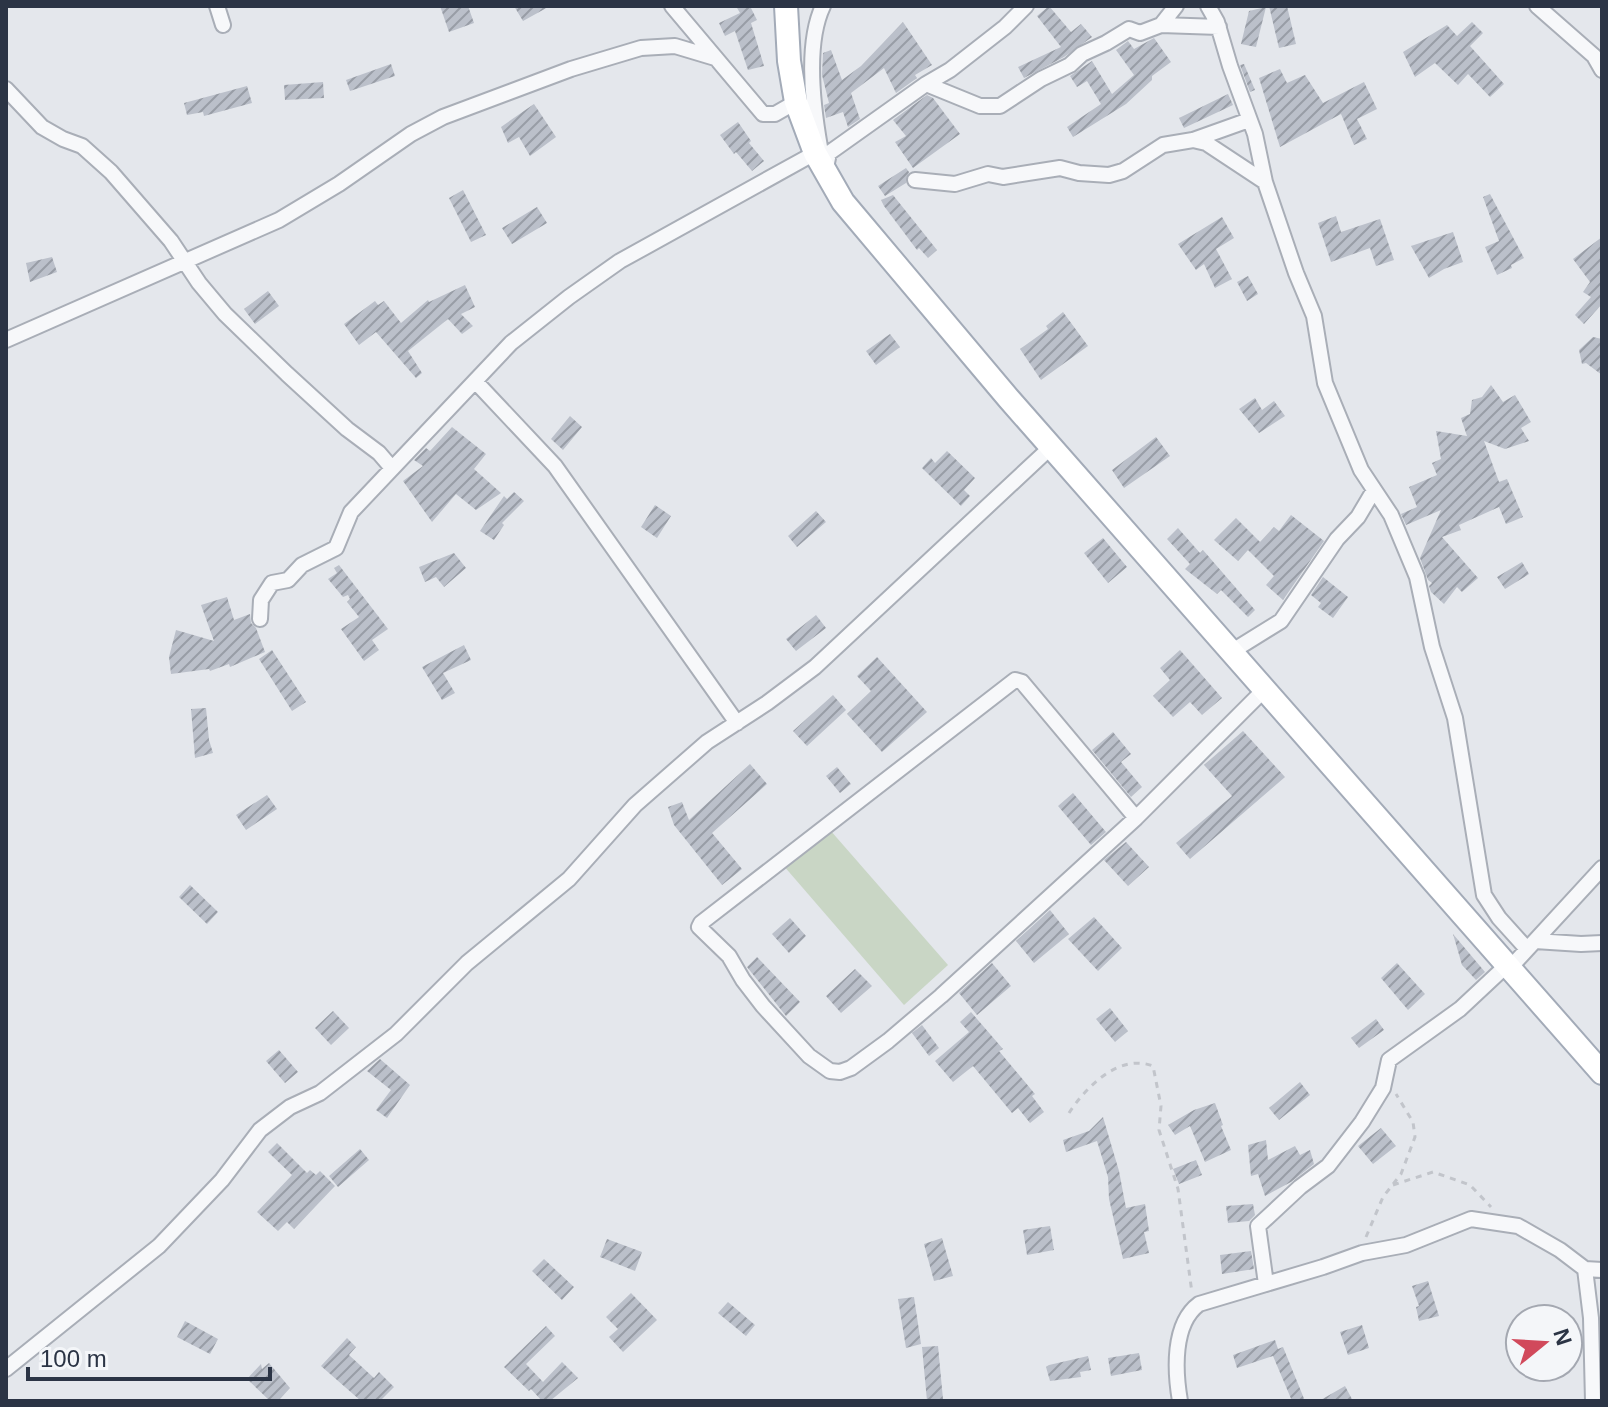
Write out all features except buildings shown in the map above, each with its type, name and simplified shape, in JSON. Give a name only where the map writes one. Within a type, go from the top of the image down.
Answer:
[{"type":"main road","points":[[786,6],[789,61],[796,102],[820,163],[843,202],[1051,447],[1602,1073]]},
{"type":"street","points":[[217,6],[223,25]]},
{"type":"street","points":[[672,6],[763,114],[781,112],[796,102]]},
{"type":"street","points":[[820,163],[812,53],[815,26],[823,6]]},
{"type":"street","points":[[260,619],[261,600],[272,583],[288,580],[302,565],[336,548],[351,512],[511,343],[620,261],[820,163],[829,153],[950,70],[1005,27],[1026,6]]},
{"type":"street","points":[[1161,25],[1176,6]]},
{"type":"street","points":[[1208,6],[1219,27],[1265,182],[1314,316],[1325,383],[1361,470],[1391,515],[1417,577],[1432,647],[1455,718],[1484,895],[1499,918],[1531,945],[1602,943]]},
{"type":"street","points":[[1537,6],[1594,56],[1602,70]]},
{"type":"street","points":[[926,84],[980,106],[1000,106],[1041,79],[1070,65],[1082,54],[1129,29],[1140,33],[1161,25],[1219,27]]},
{"type":"street","points":[[6,340],[279,220],[339,184],[411,134],[443,117],[571,69],[641,48],[675,46],[715,58]]},
{"type":"street","points":[[6,89],[42,127],[82,146],[111,172],[186,261],[199,283],[225,314],[391,467]]},
{"type":"street","points":[[915,180],[955,184],[988,174],[1003,177],[1060,168],[1109,175],[1123,171],[1163,145],[1193,140],[1249,120]]},
{"type":"street","points":[[1193,140],[1206,143],[1265,182]]},
{"type":"street","points":[[475,381],[555,466],[737,723]]},
{"type":"street","points":[[6,1369],[159,1246],[222,1180],[260,1130],[290,1107],[320,1093],[396,1034],[467,963],[569,879],[635,805],[707,742],[815,667],[1051,447]]},
{"type":"street","points":[[1231,652],[1281,621],[1337,539],[1358,517],[1374,490]]},
{"type":"street","points":[[1136,818],[1022,682],[1015,680],[699,927],[729,956],[763,1006],[809,1056],[830,1071],[840,1072],[860,1063],[888,1041],[1136,818],[1264,690]]},
{"type":"street","points":[[1266,1284],[1258,1226],[1289,1196],[1328,1166],[1362,1122],[1383,1088],[1389,1060],[1460,1009],[1508,968],[1602,868]]},
{"type":"street","points":[[1180,1401],[1177,1359],[1184,1327],[1199,1304],[1362,1253],[1406,1245],[1471,1219],[1518,1226],[1540,1237],[1585,1269],[1602,1270]]},
{"type":"street","points":[[1585,1269],[1591,1318],[1593,1401]]},
{"type":"path","points":[[1069,1113],[1079,1097],[1107,1073],[1130,1065],[1144,1063],[1153,1066],[1161,1106],[1159,1130],[1178,1189],[1194,1308]]},
{"type":"path","points":[[1362,1253],[1364,1240],[1383,1197],[1401,1174],[1415,1137],[1413,1122],[1405,1106],[1384,1079]]},
{"type":"path","points":[[1393,1185],[1433,1172],[1453,1178],[1470,1185],[1491,1206],[1502,1224]]},
{"type":"green space","points":[[830,830],[948,965],[904,1005],[783,865]]}]
